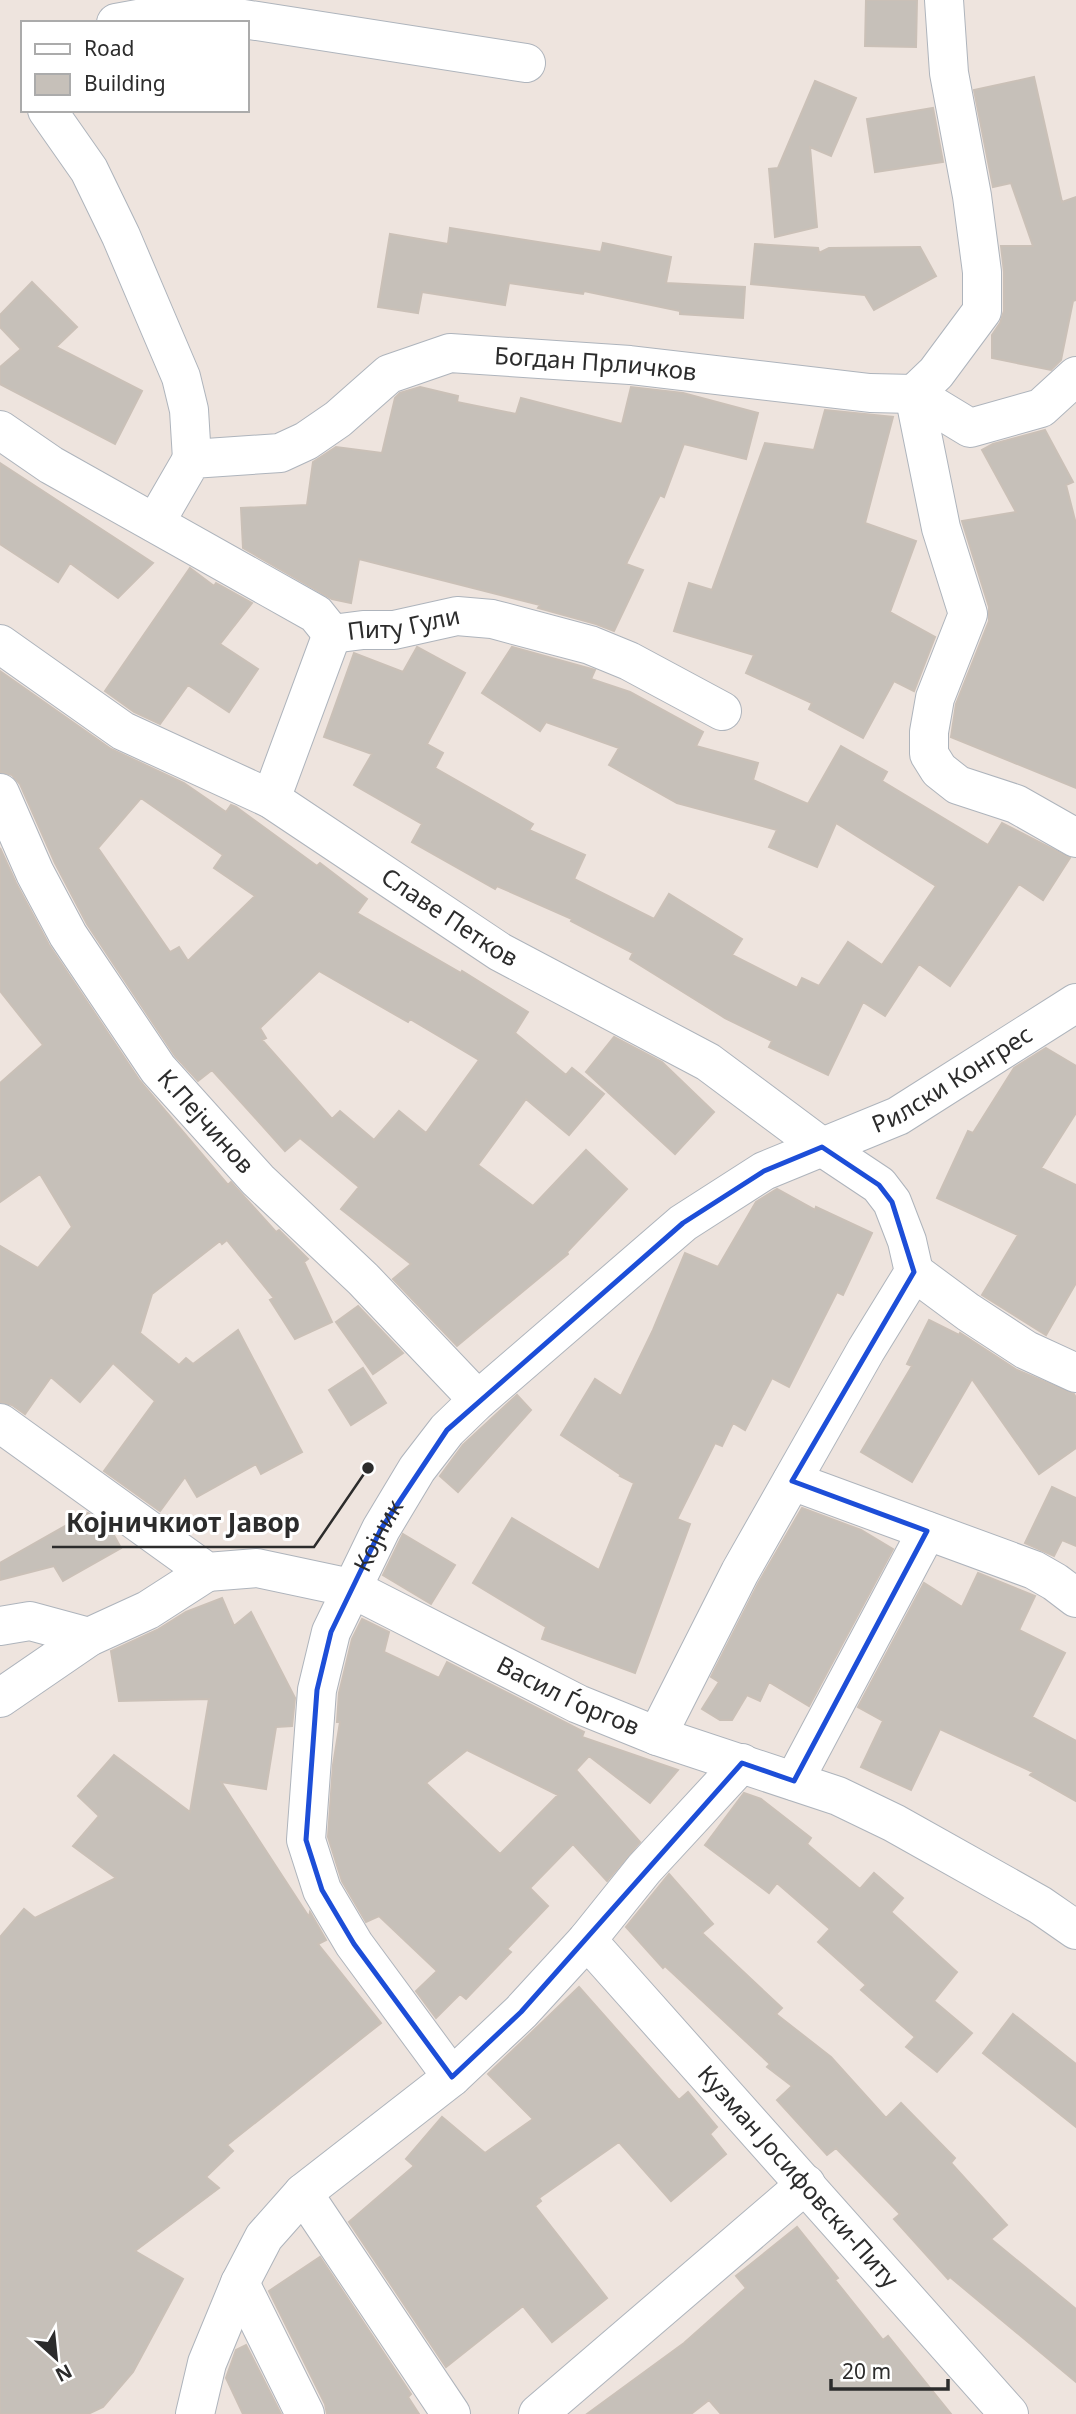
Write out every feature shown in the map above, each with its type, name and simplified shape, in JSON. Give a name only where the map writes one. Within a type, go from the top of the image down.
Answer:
[{"type":"street","points":[[944,0],[949,73],[972,195],[982,272],[982,311],[936,373],[914,394],[941,528],[968,614],[935,698],[929,732],[929,754],[939,770],[958,785],[1016,804],[1076,838]]},
{"type":"street","points":[[127,21],[186,10],[526,63]]},
{"type":"street","points":[[48,112],[89,170],[121,236],[181,377],[189,410],[192,459],[155,523]]},
{"type":"street","name":"Богдан Прличков","points":[[192,459],[280,453],[306,441],[338,419],[388,374],[450,353],[630,365],[870,393],[914,394],[970,428],[1041,408],[1076,376]]},
{"type":"street","name":"Питу Гули","points":[[0,430],[51,465],[316,614],[332,634],[394,630],[457,616],[492,619],[590,645],[629,661],[722,711]]},
{"type":"street","points":[[271,799],[332,634]]},
{"type":"street","name":"Славе Петков","points":[[0,644],[123,732],[271,799],[500,953],[708,1062],[822,1147],[879,1185],[892,1202],[908,1241],[914,1272]]},
{"type":"street","name":"К.Пејчинов","points":[[0,793],[35,873],[68,935],[158,1069],[258,1181],[363,1279],[478,1400]]},
{"type":"street","name":"Рилски Конгрес","points":[[822,1147],[898,1116],[1076,1003]]},
{"type":"street","name":"Којник","points":[[452,2077],[354,1944],[322,1890],[306,1840],[317,1690],[331,1632],[381,1529],[417,1469],[447,1430],[478,1400],[683,1223],[764,1171],[822,1147]]},
{"type":"street","points":[[657,1736],[740,1572],[866,1350],[914,1272],[1026,1350],[1076,1373]]},
{"type":"street","points":[[0,1423],[207,1572],[148,1610],[89,1637],[0,1698]]},
{"type":"street","points":[[792,1481],[1034,1570],[1055,1581],[1076,1598]]},
{"type":"street","points":[[794,1781],[927,1531]]},
{"type":"street","name":"Васил Ѓоргов","points":[[207,1572],[257,1568],[351,1588],[578,1704],[657,1736],[838,1796],[894,1823],[1040,1905],[1076,1930]]},
{"type":"street","points":[[0,1626],[30,1621],[89,1637]]},
{"type":"street","points":[[195,2414],[207,2363],[240,2283],[264,2237],[303,2193],[452,2077],[521,2012],[587,1940],[644,1869],[742,1763]]},
{"type":"street","name":"Кузман Јосифовски-Питу","points":[[587,1940],[1009,2414]]},
{"type":"street","points":[[538,2414],[806,2184]]},
{"type":"street","points":[[303,2193],[451,2414]]},
{"type":"street","points":[[240,2283],[301,2405]]},
{"type":"highlighted area","points":[[822,1147],[879,1185],[892,1202],[914,1272],[792,1481],[927,1531],[794,1781],[742,1763],[521,2012],[452,2077],[354,1944],[322,1890],[306,1840],[317,1690],[331,1632],[381,1529],[447,1430],[683,1223],[764,1171]]},
{"type":"building","points":[[866,0],[917,0],[916,47],[865,46]]},
{"type":"building","points":[[1034,77],[1062,202],[1076,197],[1076,300],[1073,301],[1061,360],[1051,370],[992,358],[992,335],[1004,311],[1001,246],[1033,246],[1011,183],[993,187],[974,90]]},
{"type":"building","points":[[815,81],[856,98],[831,156],[810,147],[817,227],[775,237],[769,169],[778,168]]},
{"type":"building","points":[[933,108],[943,162],[875,172],[867,119]]},
{"type":"building","points":[[450,228],[601,252],[603,243],[671,257],[666,283],[745,287],[743,318],[680,314],[680,311],[584,291],[583,294],[509,283],[505,305],[422,292],[418,313],[378,307],[390,234],[448,244]]},
{"type":"building","points":[[755,244],[818,248],[819,253],[829,248],[920,247],[936,276],[874,310],[865,295],[751,284]]},
{"type":"building","points":[[32,282],[77,327],[56,347],[142,391],[115,444],[0,384],[0,367],[21,349],[0,327],[0,315]]},
{"type":"building","points":[[420,387],[458,396],[457,402],[516,414],[521,398],[622,424],[631,387],[683,393],[758,413],[746,459],[684,444],[664,497],[660,495],[626,564],[643,570],[614,631],[538,608],[540,605],[359,559],[351,603],[332,599],[243,548],[241,508],[307,505],[313,462],[336,447],[382,453],[395,398],[400,393]]},
{"type":"building","points":[[825,410],[893,417],[865,523],[916,541],[890,612],[935,637],[914,691],[894,681],[863,738],[809,709],[812,703],[746,673],[754,655],[674,631],[689,583],[712,590],[765,443],[814,450]]},
{"type":"building","points":[[1045,430],[1073,482],[1066,485],[1076,524],[1076,788],[951,737],[956,704],[989,621],[989,607],[962,521],[1016,512],[982,450],[993,444]]},
{"type":"building","points":[[0,463],[153,563],[118,598],[70,563],[58,582],[0,544]]},
{"type":"building","points":[[190,568],[214,586],[216,583],[252,603],[220,644],[258,669],[229,712],[188,685],[160,724],[134,712],[105,691]]},
{"type":"building","points":[[417,647],[465,673],[427,744],[443,753],[435,768],[533,824],[529,830],[585,855],[574,879],[654,919],[669,894],[742,939],[732,955],[797,988],[802,978],[819,986],[848,942],[882,965],[936,886],[836,823],[817,867],[769,847],[777,830],[677,803],[609,765],[619,748],[546,722],[540,731],[482,693],[512,647],[595,670],[591,679],[630,692],[703,732],[696,746],[758,763],[753,780],[808,804],[841,746],[887,772],[882,781],[988,845],[1002,823],[1070,858],[1043,900],[1019,884],[950,986],[919,964],[885,1016],[863,1002],[828,1075],[769,1047],[772,1041],[725,1018],[630,959],[633,953],[571,921],[572,919],[497,886],[495,889],[412,842],[422,824],[354,785],[372,754],[324,737],[354,653],[403,672]]},
{"type":"building","points":[[0,671],[111,749],[184,783],[226,812],[231,805],[236,807],[317,866],[320,863],[367,899],[357,913],[461,973],[462,971],[528,1012],[515,1033],[566,1075],[572,1068],[604,1094],[569,1135],[526,1099],[478,1165],[533,1206],[586,1150],[627,1189],[568,1254],[457,1346],[393,1279],[411,1264],[341,1209],[359,1187],[300,1138],[285,1151],[212,1070],[198,1081],[175,1056],[87,924],[55,863],[20,784],[12,775],[0,772]],"holes":[[[141,798],[223,855],[214,868],[255,896],[188,961],[179,947],[170,952],[98,848]],[[319,971],[408,1022],[410,1019],[479,1060],[426,1133],[399,1111],[374,1140],[340,1111],[332,1119],[262,1040],[266,1038],[260,1028]]]},
{"type":"building","points":[[0,848],[49,945],[140,1081],[228,1185],[231,1182],[276,1232],[279,1230],[308,1259],[304,1262],[332,1322],[295,1339],[270,1300],[274,1298],[227,1240],[222,1244],[220,1241],[152,1294],[140,1333],[179,1365],[186,1358],[193,1364],[238,1330],[302,1452],[261,1474],[256,1464],[197,1497],[185,1477],[160,1511],[104,1471],[155,1401],[113,1363],[80,1402],[51,1377],[25,1414],[12,1405],[0,1402],[0,1246],[38,1268],[72,1227],[40,1174],[0,1202],[0,1083],[43,1045],[0,991]]},
{"type":"building","points":[[614,1037],[662,1062],[714,1112],[675,1154],[586,1072]]},
{"type":"building","points":[[1046,1048],[1076,1066],[1076,1113],[1041,1168],[1076,1185],[1076,1283],[1046,1335],[982,1295],[1018,1235],[937,1198],[968,1131],[973,1133],[1014,1068]]},
{"type":"building","points":[[777,1189],[815,1210],[816,1207],[872,1233],[843,1295],[837,1292],[789,1387],[772,1378],[745,1430],[733,1423],[722,1446],[715,1443],[677,1519],[690,1524],[635,1673],[542,1639],[546,1627],[473,1583],[512,1518],[599,1570],[634,1483],[561,1435],[595,1379],[621,1396],[653,1330],[685,1253],[718,1267],[756,1202]]},
{"type":"building","points":[[358,1306],[403,1353],[373,1374],[336,1322]]},
{"type":"building","points":[[929,1320],[959,1335],[960,1333],[1017,1370],[1074,1394],[1076,1448],[1039,1474],[972,1379],[912,1482],[861,1452],[912,1366],[907,1364]]},
{"type":"building","points":[[363,1368],[386,1403],[351,1425],[329,1390]]},
{"type":"building","points":[[517,1395],[531,1410],[458,1492],[440,1476],[463,1445]]},
{"type":"building","points":[[1052,1487],[1076,1498],[1076,1546],[1062,1540],[1054,1556],[1025,1543]]},
{"type":"building","points":[[802,1508],[861,1530],[893,1549],[809,1706],[769,1682],[760,1701],[747,1695],[732,1720],[720,1720],[702,1709],[719,1682],[711,1677],[759,1582]]},
{"type":"building","points":[[88,1513],[111,1530],[121,1548],[63,1581],[54,1566],[0,1580],[0,1563]]},
{"type":"building","points":[[403,1534],[455,1565],[431,1604],[383,1575]]},
{"type":"building","points":[[978,1573],[1035,1596],[1019,1630],[1065,1653],[1032,1717],[1076,1741],[1076,1801],[1030,1775],[1033,1772],[940,1729],[911,1790],[861,1767],[883,1721],[858,1707],[924,1583],[962,1607]]},
{"type":"building","points":[[222,1598],[234,1626],[251,1612],[295,1698],[292,1726],[276,1727],[266,1789],[221,1782],[309,1917],[310,1912],[326,1940],[318,1944],[381,2023],[227,2145],[233,2151],[206,2177],[219,2188],[135,2251],[183,2279],[133,2372],[103,2407],[88,2414],[0,2414],[0,1937],[24,1909],[35,1918],[116,1878],[73,1846],[99,1816],[78,1796],[114,1755],[190,1812],[209,1699],[119,1701],[111,1651],[157,1630],[186,1612]]},
{"type":"building","points":[[362,1619],[389,1632],[384,1652],[439,1678],[447,1662],[584,1732],[582,1737],[678,1770],[650,1803],[589,1756],[576,1770],[640,1842],[607,1881],[573,1844],[530,1888],[548,1906],[507,1949],[511,1952],[466,1999],[460,1994],[436,2018],[416,1991],[437,1971],[379,1916],[366,1922],[342,1881],[328,1837],[333,1765],[340,1722],[337,1722],[339,1693],[352,1639]],"holes":[[[467,1750],[558,1795],[500,1854],[426,1783]]]},
{"type":"building","points":[[744,1793],[761,1799],[811,1838],[807,1844],[860,1889],[874,1873],[903,1898],[891,1912],[957,1972],[934,2001],[972,2033],[937,2072],[906,2047],[915,2037],[861,1990],[866,1985],[818,1942],[830,1929],[777,1883],[769,1893],[705,1845]]},
{"type":"building","points":[[669,1874],[713,1924],[702,1933],[782,2008],[776,2014],[831,2057],[886,2118],[901,2103],[955,2158],[951,2163],[1007,2225],[991,2239],[1076,2309],[1076,2382],[950,2277],[948,2279],[894,2219],[900,2214],[836,2148],[827,2155],[777,2100],[792,2086],[767,2067],[770,2064],[665,1966],[663,1968],[626,1927]]},
{"type":"building","points":[[579,1987],[679,2100],[688,2092],[717,2127],[710,2134],[726,2154],[671,2201],[619,2142],[539,2198],[541,2201],[535,2206],[607,2298],[552,2342],[523,2306],[446,2367],[349,2222],[414,2166],[406,2159],[442,2117],[485,2153],[533,2119],[488,2074]]},
{"type":"building","points":[[1013,2014],[1076,2064],[1076,2127],[983,2053]]},
{"type":"building","points":[[797,2227],[883,2340],[888,2336],[951,2414],[721,2414],[709,2400],[691,2414],[587,2414],[684,2343],[746,2288],[736,2276]]},
{"type":"building","points":[[320,2257],[411,2394],[408,2397],[419,2414],[327,2414],[325,2404],[269,2291]]},
{"type":"building","points":[[246,2345],[281,2414],[243,2414],[226,2378],[236,2350]]},
{"type":"place","name":"Којничкиот Јавор","points":[[368,1468]]}]
